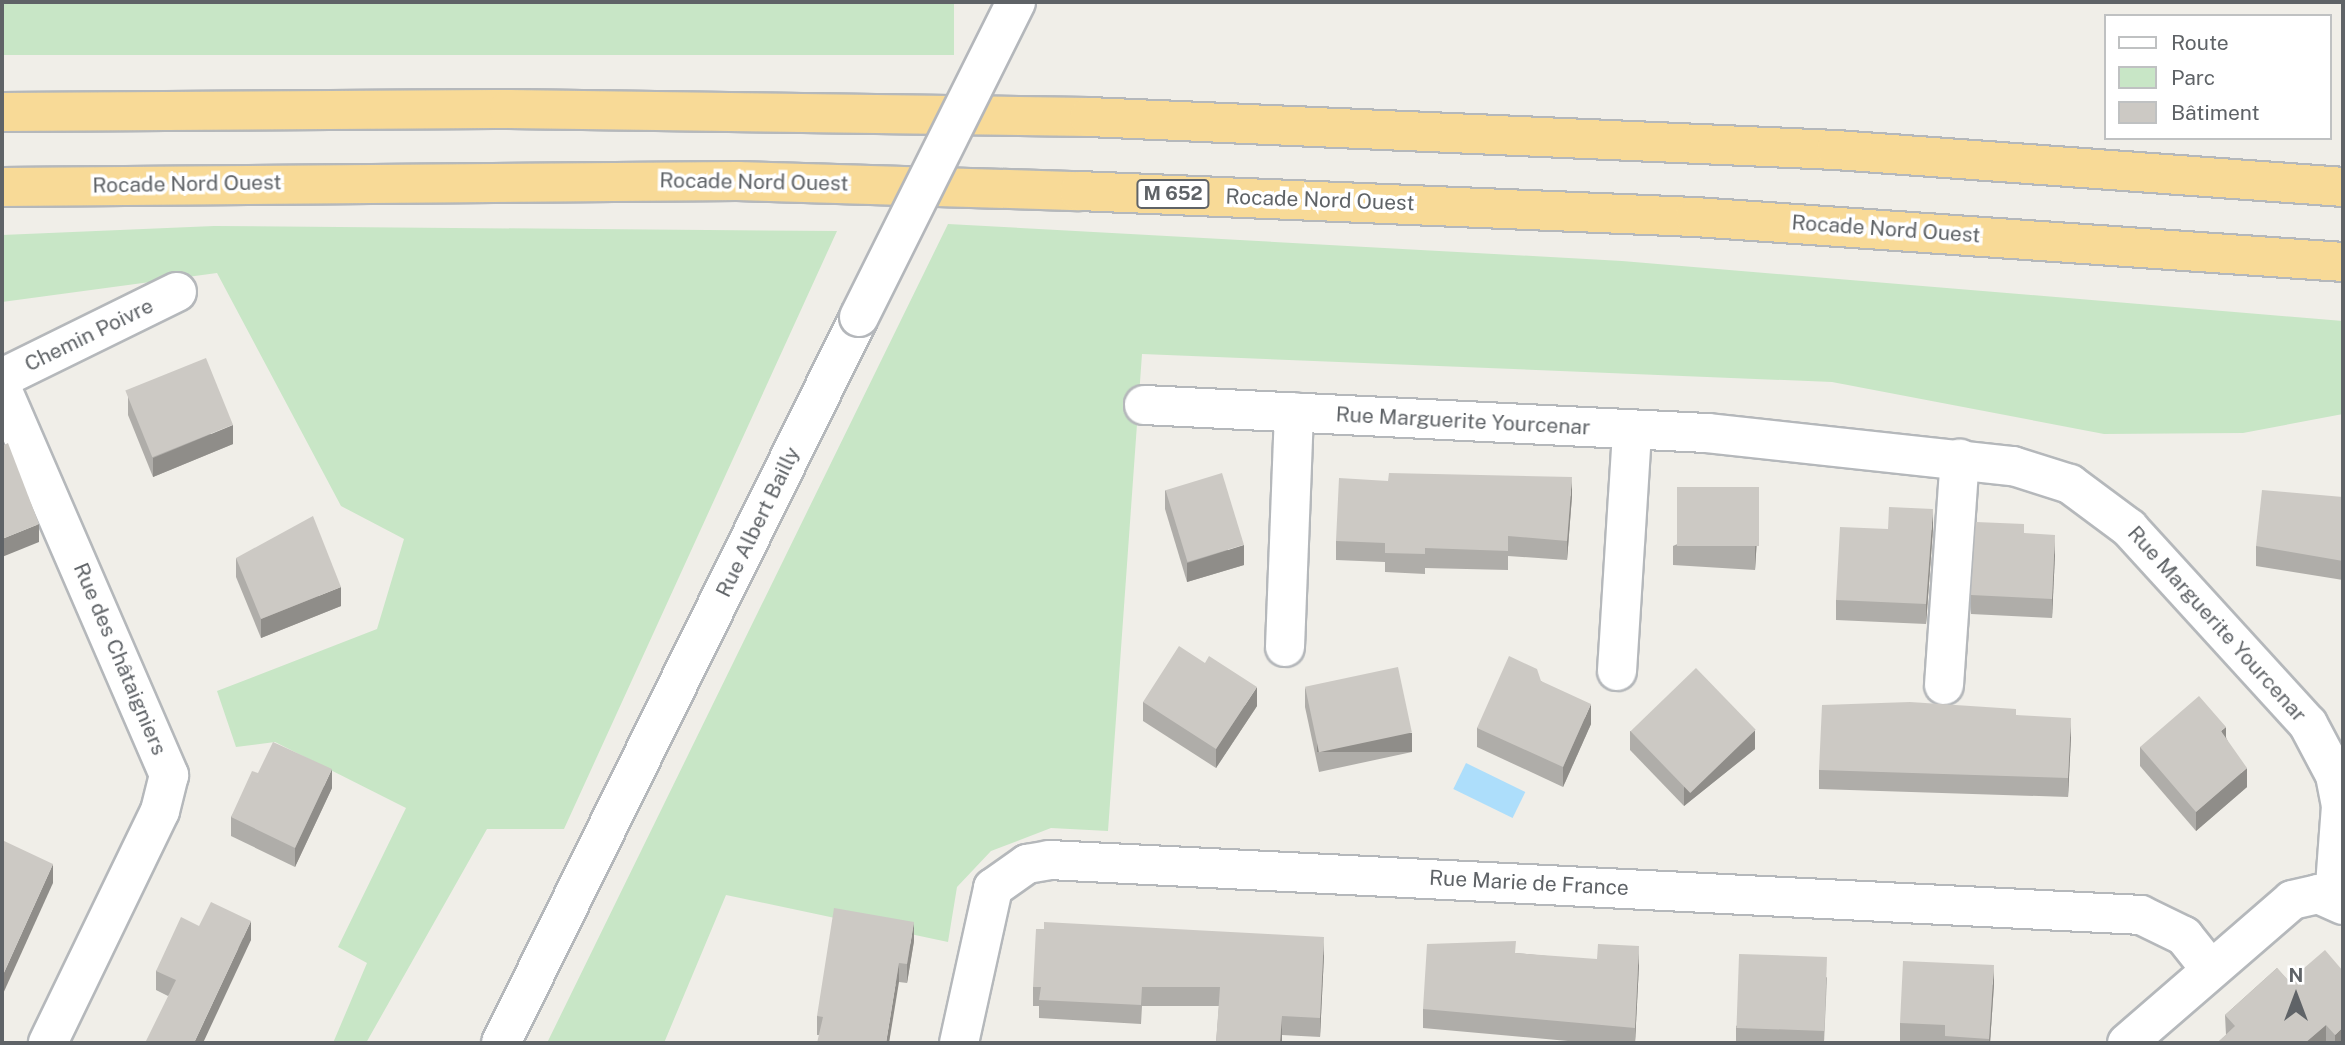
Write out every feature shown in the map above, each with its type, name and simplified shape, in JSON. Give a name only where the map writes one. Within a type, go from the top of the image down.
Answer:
[{"type":"highway","points":[[2,112],[509,108],[1089,117],[1809,149],[2343,187]]},
{"type":"highway","name":"Rocade Nord Ouest","points":[[2,187],[483,180],[1066,191],[1695,218],[2343,262]]},
{"type":"street","name":"Rue Albert Bailly","points":[[501,1043],[1016,2]]},
{"type":"street","name":"Chemin Poivre","points":[[2,378],[177,292]]},
{"type":"street","name":"Rue des Châtaigniers","points":[[2,389],[169,775],[160,811],[48,1043]]},
{"type":"street","name":"Rue Marguerite Yourcenar","points":[[1144,405],[1633,430],[1960,459],[2042,472],[2112,511],[2308,724],[2335,775],[2341,806],[2339,902]]},
{"type":"street","points":[[1285,648],[1294,412]]},
{"type":"street","points":[[1617,671],[1633,430]]},
{"type":"street","points":[[1944,685],[1960,459]]},
{"type":"street","name":"Rue Marie de France","points":[[959,1043],[993,888],[1027,864],[1049,860],[2141,915],[2184,936],[2211,970]]},
{"type":"street","points":[[2127,1043],[2292,900],[2304,894],[2339,902]]},
{"type":"green space","points":[[2,2],[954,2],[954,55],[2,55]]},
{"type":"green space","points":[[948,224],[1622,261],[2343,321],[2343,414],[2243,433],[2104,434],[1832,382],[1142,354],[1108,831],[1051,828],[991,851],[957,887],[948,942],[726,895],[664,1043],[547,1043]]},
{"type":"green space","points":[[214,226],[837,231],[564,829],[487,829],[366,1043],[333,1043],[367,963],[338,947],[406,808],[275,742],[236,747],[217,691],[377,629],[404,539],[341,506],[217,273],[2,302],[2,235]]},
{"type":"water","points":[[1466,763],[1525,792],[1513,818],[1453,789]]},
{"type":"building","points":[[206,358],[233,425],[152,457],[125,391]]},
{"type":"building","points":[[8,443],[39,524],[2,539],[2,446]]},
{"type":"building","points":[[1222,473],[1244,545],[1188,562],[1166,490]]},
{"type":"building","points":[[1389,473],[1572,477],[1567,541],[1508,536],[1508,551],[1425,548],[1425,554],[1385,553],[1385,543],[1336,541],[1339,478],[1388,481]]},
{"type":"building","points":[[1677,487],[1759,487],[1759,546],[1677,546]]},
{"type":"building","points":[[2262,490],[2343,497],[2343,561],[2256,546]]},
{"type":"building","points":[[1889,507],[1933,509],[1926,604],[1836,600],[1840,527],[1888,529]]},
{"type":"building","points":[[313,516],[341,587],[261,619],[236,558]]},
{"type":"building","points":[[1976,522],[2024,524],[2024,533],[2055,535],[2052,599],[1971,595]]},
{"type":"building","points":[[1179,646],[1205,663],[1209,656],[1257,687],[1216,749],[1143,702]]},
{"type":"building","points":[[1509,656],[1537,669],[1541,681],[1591,704],[1563,767],[1477,728]]},
{"type":"building","points":[[1398,667],[1412,733],[1319,752],[1305,687]]},
{"type":"building","points":[[1696,668],[1756,730],[1690,793],[1631,731]]},
{"type":"building","points":[[2199,696],[2226,727],[2221,731],[2247,768],[2196,812],[2140,747]]},
{"type":"building","points":[[1910,702],[2016,709],[2016,715],[2071,718],[2068,778],[1819,770],[1822,705]]},
{"type":"building","points":[[273,742],[332,769],[295,848],[231,817],[252,771],[258,773]]},
{"type":"building","points":[[2,840],[53,864],[2,977]]},
{"type":"building","points":[[211,902],[251,921],[194,1043],[145,1043],[176,980],[156,971],[181,917],[199,926]]},
{"type":"building","points":[[834,908],[914,922],[907,964],[899,963],[886,1043],[817,1043],[823,1017],[817,1016]]},
{"type":"building","points":[[1044,922],[1324,937],[1320,1018],[1282,1016],[1280,1043],[1216,1043],[1220,987],[1142,987],[1141,1005],[1039,1000],[1041,987],[1033,987],[1036,929],[1044,929]]},
{"type":"building","points":[[1516,941],[1515,953],[1597,959],[1598,944],[1639,946],[1635,1028],[1423,1009],[1427,944]]},
{"type":"building","points":[[2325,950],[2343,971],[2343,1027],[2335,1035],[2326,1025],[2305,1043],[2217,1043],[2235,1026],[2225,1015],[2277,968],[2289,981]]},
{"type":"building","points":[[1739,954],[1827,957],[1824,1031],[1736,1028]]},
{"type":"building","points":[[1903,961],[1994,965],[1989,1039],[1945,1036],[1945,1025],[1900,1023]]}]
